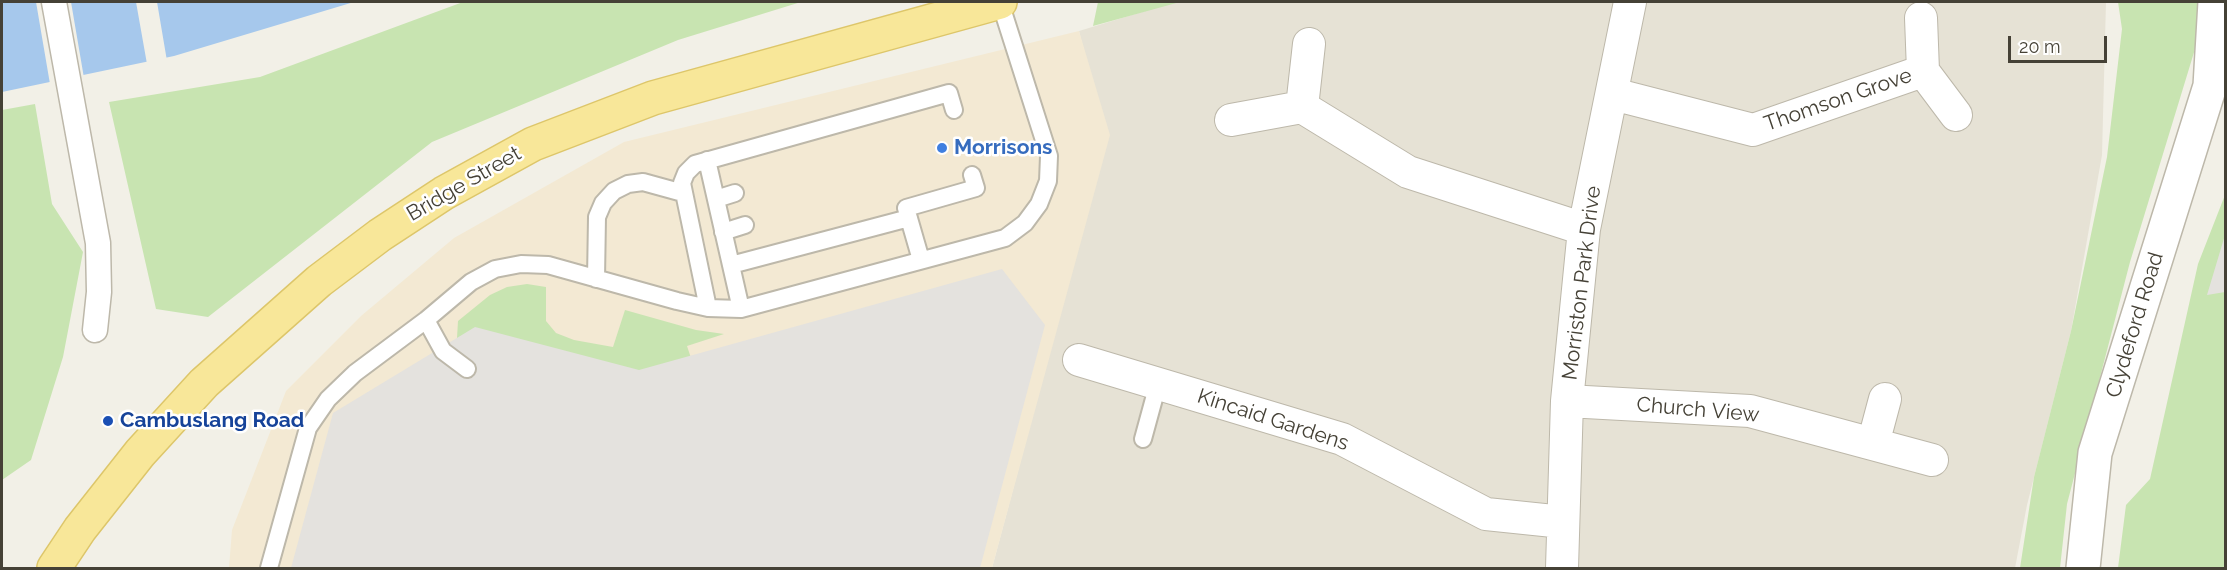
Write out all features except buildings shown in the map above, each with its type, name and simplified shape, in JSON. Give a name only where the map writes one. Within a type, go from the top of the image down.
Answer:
[{"type":"main road","name":"Bridge Street","points":[[54,568],[80,529],[140,453],[204,382],[318,280],[380,235],[444,193],[534,144],[653,98],[1000,2]]},
{"type":"street","points":[[54,2],[98,243],[99,292],[95,330]]},
{"type":"street","name":"Morriston Park Drive","points":[[1562,568],[1567,400],[1584,229],[1630,2]]},
{"type":"street","name":"Clydeford Road","points":[[2083,568],[2095,453],[2218,77],[2215,2]]},
{"type":"street","points":[[1921,18],[1923,71],[1956,115]]},
{"type":"street","points":[[1302,106],[1310,44]]},
{"type":"street","name":"Thomson Grove","points":[[1613,94],[1753,130],[1923,71]]},
{"type":"street","points":[[1231,120],[1302,106],[1408,172],[1584,229]]},
{"type":"street","name":"Kincaid Gardens","points":[[1079,360],[1342,439],[1485,514],[1563,522]]},
{"type":"street","points":[[1873,444],[1885,399]]},
{"type":"street","name":"Church View","points":[[1567,400],[1750,411],[1932,460]]},
{"type":"lane","points":[[269,568],[308,428],[328,399],[355,373],[426,320],[471,282],[495,269],[521,264],[548,265],[708,308],[741,309],[1005,238],[1025,223],[1039,204],[1048,181],[1049,156],[1000,2]]},
{"type":"lane","points":[[708,308],[682,183],[686,172],[695,164],[879,120],[949,93],[954,110]]},
{"type":"lane","points":[[707,160],[741,309]]},
{"type":"lane","points":[[731,265],[906,207],[976,188],[972,175]]},
{"type":"lane","points":[[596,279],[597,217],[603,203],[614,191],[628,184],[643,182],[683,193]]},
{"type":"lane","points":[[716,199],[735,193]]},
{"type":"lane","points":[[906,207],[921,260]]},
{"type":"lane","points":[[723,232],[745,225]]},
{"type":"lane","points":[[426,320],[443,351],[467,369]]},
{"type":"lane","points":[[1143,439],[1158,384]]},
{"type":"shaded area","points":[[1175,2],[2106,2],[2102,155],[2071,331],[2027,505],[2015,568],[992,568],[1106,141],[1079,31]]},
{"type":"shaded area","points":[[1079,31],[1110,135],[992,568],[229,568],[232,530],[286,391],[361,316],[454,238],[624,142]]},
{"type":"shaded area","points":[[2225,235],[2225,292],[2207,295]]},
{"type":"shaded area","points":[[1002,269],[1045,325],[980,568],[291,568],[333,413],[475,327],[639,370]]},
{"type":"green space","points":[[463,2],[801,2],[678,40],[432,142],[208,317],[156,309],[109,102],[260,77]]},
{"type":"green space","points":[[1098,2],[1180,2],[1093,26]]},
{"type":"green space","points":[[2118,2],[2197,2],[2199,36],[2130,262],[2067,504],[2060,568],[2020,568],[2034,477],[2071,331],[2107,157],[2122,29]]},
{"type":"green space","points":[[35,104],[52,204],[83,252],[63,357],[31,460],[2,480],[2,110]]},
{"type":"green space","points":[[2225,195],[2225,568],[2118,568],[2126,505],[2150,479],[2198,264]]},
{"type":"green space","points":[[527,284],[546,287],[546,321],[556,333],[574,340],[613,347],[625,310],[696,330],[724,334],[687,346],[692,361],[647,374],[457,338],[458,321],[490,295],[507,287]]},
{"type":"water","points":[[2,2],[354,2],[174,56],[2,92]]},
{"type":"pier","points":[[36,2],[71,2],[84,78],[50,84]]},
{"type":"pier","points":[[136,2],[157,2],[167,61],[147,64]]},
{"type":"place","name":"Morrisons","points":[[942,148]]},
{"type":"place","name":"Cambuslang Road","points":[[108,421]]}]
